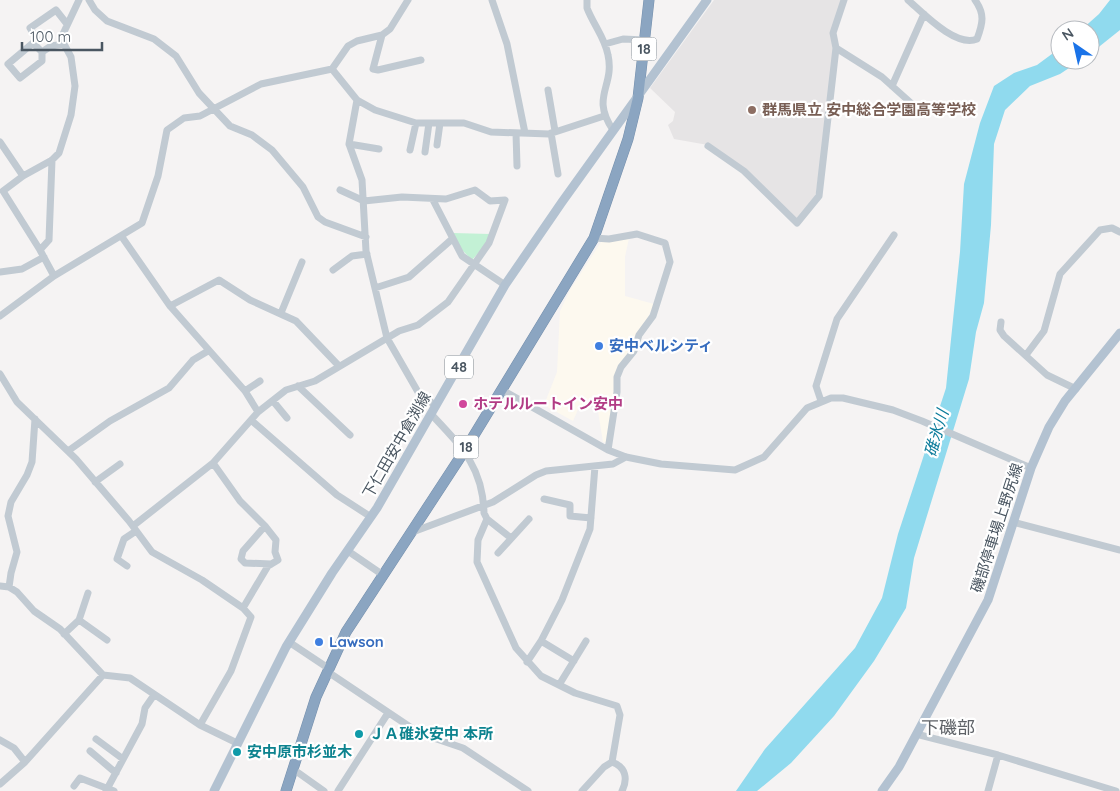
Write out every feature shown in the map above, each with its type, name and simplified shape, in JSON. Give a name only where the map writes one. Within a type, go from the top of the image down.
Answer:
[{"type":"highway","name":"18","points":[[286,791],[316,697],[346,632],[465,450],[594,238],[625,148],[638,98],[649,0]]},
{"type":"main road","name":"下仁田安中倉渕線","points":[[214,791],[236,743],[289,642],[371,517],[505,285],[613,130],[638,98],[707,0]]},
{"type":"main road","name":"磯部停車場上野尻線","points":[[882,791],[916,734],[988,600],[997,578],[1030,468],[1057,413],[1120,334]]},
{"type":"street","points":[[54,276],[40,250],[2,192],[23,176],[52,160],[59,153],[75,101],[76,86],[71,57],[64,44],[63,34],[79,0]]},
{"type":"street","points":[[89,0],[95,10],[107,21],[154,40],[176,56],[199,93],[230,126],[252,135],[272,150],[303,187],[318,217],[325,222],[366,237]]},
{"type":"street","points":[[0,316],[54,276],[142,223],[158,176],[167,130],[184,118],[200,116],[261,84],[332,69],[348,46],[358,41],[382,35],[390,29],[408,0]]},
{"type":"street","points":[[492,0],[507,44],[525,133]]},
{"type":"street","points":[[587,0],[587,8],[605,44],[608,56],[609,71],[602,107],[604,116],[613,130]]},
{"type":"street","points":[[708,146],[744,171],[797,223],[819,196],[836,48],[833,32],[844,0]]},
{"type":"street","points":[[908,0],[952,36],[974,40],[977,39],[984,22],[982,10],[975,0]]},
{"type":"street","points":[[33,43],[42,52],[42,61],[20,78],[8,64],[33,43],[36,38],[30,28],[56,10],[67,24]]},
{"type":"street","points":[[892,86],[924,14]]},
{"type":"street","points":[[382,35],[373,69],[378,70],[421,60]]},
{"type":"street","points":[[605,44],[623,39],[645,40]]},
{"type":"street","points":[[42,52],[51,46],[64,44]]},
{"type":"street","points":[[836,48],[882,77],[920,112]]},
{"type":"street","points":[[332,69],[357,100],[375,110],[416,123],[464,123],[491,132],[553,132],[604,116]]},
{"type":"street","points":[[548,90],[558,174]]},
{"type":"street","points":[[357,100],[349,144],[362,180],[367,254],[387,338],[418,392],[436,406]]},
{"type":"street","points":[[410,150],[416,123]]},
{"type":"street","points":[[425,152],[429,123]]},
{"type":"street","points":[[437,145],[440,123]]},
{"type":"street","points":[[516,133],[517,166]]},
{"type":"street","points":[[0,142],[23,176]]},
{"type":"street","points":[[349,144],[379,149]]},
{"type":"street","points":[[40,250],[49,240],[52,160]]},
{"type":"street","points":[[127,566],[117,559],[124,538],[213,463],[258,412],[286,390],[315,381],[399,331],[418,325],[448,302],[489,243],[505,200],[490,201],[480,193],[470,190],[446,199],[433,200],[402,197],[364,200],[340,190]]},
{"type":"street","points":[[433,200],[457,251],[472,265],[505,285]]},
{"type":"street","points":[[1026,355],[1044,331],[1062,270],[1100,230],[1112,228],[1120,232]]},
{"type":"street","points":[[594,238],[609,239],[637,234],[665,243],[670,262],[652,316],[639,335],[634,351],[621,367],[617,377],[617,392],[608,450]]},
{"type":"street","points":[[821,401],[816,386],[836,319],[894,235]]},
{"type":"street","points":[[122,236],[170,306],[245,392],[258,412]]},
{"type":"street","points":[[375,288],[409,277],[451,240]]},
{"type":"street","points":[[333,270],[352,256],[367,254]]},
{"type":"street","points":[[0,272],[22,270],[44,257]]},
{"type":"street","points":[[281,313],[302,262]]},
{"type":"street","points":[[170,306],[219,280],[250,300],[296,321],[318,341],[339,366]]},
{"type":"street","points":[[1002,322],[1000,330],[1047,375],[1076,388]]},
{"type":"street","points":[[68,451],[110,421],[169,388],[193,360],[208,351]]},
{"type":"street","points":[[0,374],[17,402],[68,451],[96,482],[152,552],[202,580],[243,608],[251,617],[231,671],[200,726]]},
{"type":"street","points":[[245,392],[260,381]]},
{"type":"street","points":[[298,386],[350,435]]},
{"type":"street","points":[[502,390],[608,450],[626,457],[661,464],[735,470],[764,457],[796,418],[807,408],[831,398],[855,400],[922,421],[1030,468]]},
{"type":"street","points":[[273,401],[287,418]]},
{"type":"street","points":[[431,414],[465,450],[475,467],[484,505],[484,513],[487,519],[511,538]]},
{"type":"street","points":[[9,587],[17,552],[8,516],[11,502],[27,475],[32,462],[35,419]]},
{"type":"street","points":[[251,420],[337,495],[371,517]]},
{"type":"street","points":[[410,533],[484,505],[546,471],[613,464],[626,457]]},
{"type":"street","points":[[213,463],[240,501],[276,540],[274,552],[278,560],[271,564],[243,608]]},
{"type":"street","points":[[96,482],[120,464]]},
{"type":"street","points":[[527,662],[542,641],[562,600],[590,529],[595,466]]},
{"type":"street","points":[[544,499],[570,505],[570,516],[591,518]]},
{"type":"street","points":[[487,519],[478,540],[476,562],[507,634],[527,662],[542,676],[575,693],[611,702],[620,710],[612,762],[604,767],[582,791]]},
{"type":"street","points":[[498,553],[529,519]]},
{"type":"street","points":[[1013,522],[1120,550]]},
{"type":"street","points":[[265,526],[243,551],[241,559],[245,563],[271,564]]},
{"type":"street","points":[[348,551],[383,575]]},
{"type":"street","points":[[0,586],[9,587],[17,592],[34,611],[64,634],[103,675],[130,678],[200,726],[236,743]]},
{"type":"street","points":[[64,634],[79,620],[88,594]]},
{"type":"street","points":[[79,620],[108,640]]},
{"type":"street","points":[[542,641],[574,661]]},
{"type":"street","points":[[559,685],[586,641]]},
{"type":"street","points":[[289,642],[328,668],[331,674],[419,733],[463,748],[528,791]]},
{"type":"street","points":[[0,784],[25,762],[103,675]]},
{"type":"street","points":[[74,786],[80,778],[109,790],[142,724],[145,708],[154,695]]},
{"type":"street","points":[[338,791],[388,713]]},
{"type":"street","points":[[916,734],[998,755],[1116,791]]},
{"type":"street","points":[[96,739],[124,759]]},
{"type":"street","points":[[0,740],[14,748],[25,762]]},
{"type":"street","points":[[90,751],[116,773]]},
{"type":"street","points":[[988,791],[998,755]]},
{"type":"street","points":[[612,762],[624,771],[626,778],[622,791]]},
{"type":"street","points":[[293,769],[324,791]]},
{"type":"shaded area","name":"群馬県立 安中総合学園高等学校","points":[[714,0],[842,0],[833,24],[835,49],[831,92],[815,199],[798,220],[744,168],[708,145],[674,139],[668,125],[673,121],[675,112],[650,88]]},
{"type":"shaded area","points":[[629,238],[625,257],[625,296],[654,304],[633,350],[620,366],[609,443],[603,442],[597,405],[580,405],[573,421],[544,405],[557,372],[560,311],[570,290],[601,242]]},
{"type":"green space","points":[[453,233],[490,234],[488,242],[472,260],[460,248]]},
{"type":"water","points":[[1110,0],[1120,0],[1120,30],[1100,46],[1100,20],[1092,20]]},
{"type":"water","name":"碓氷川","points":[[1050,55],[1050,70],[1066,70],[1030,86],[1005,110],[994,144],[991,225],[984,303],[976,332],[969,379],[914,558],[906,608],[874,661],[834,716],[791,763],[757,791],[736,791],[765,749],[855,648],[882,598],[898,534],[946,388],[960,252],[964,184],[980,123],[994,86],[1014,73],[1037,65]]},
{"type":"place","name":"群馬県立 安中総合学園高等学校","points":[[752,110]]},
{"type":"place","name":"安中ベルシティ","points":[[599,346]]},
{"type":"place","name":"ホテルルートイン安中","points":[[463,404]]},
{"type":"place","name":"Lawson","points":[[319,642]]},
{"type":"place","name":"ＪＡ碓氷安中 本所","points":[[359,734]]},
{"type":"place","name":"安中原市杉並木","points":[[237,752]]},
{"type":"district","name":"下磯部","points":[[948,728]]}]
